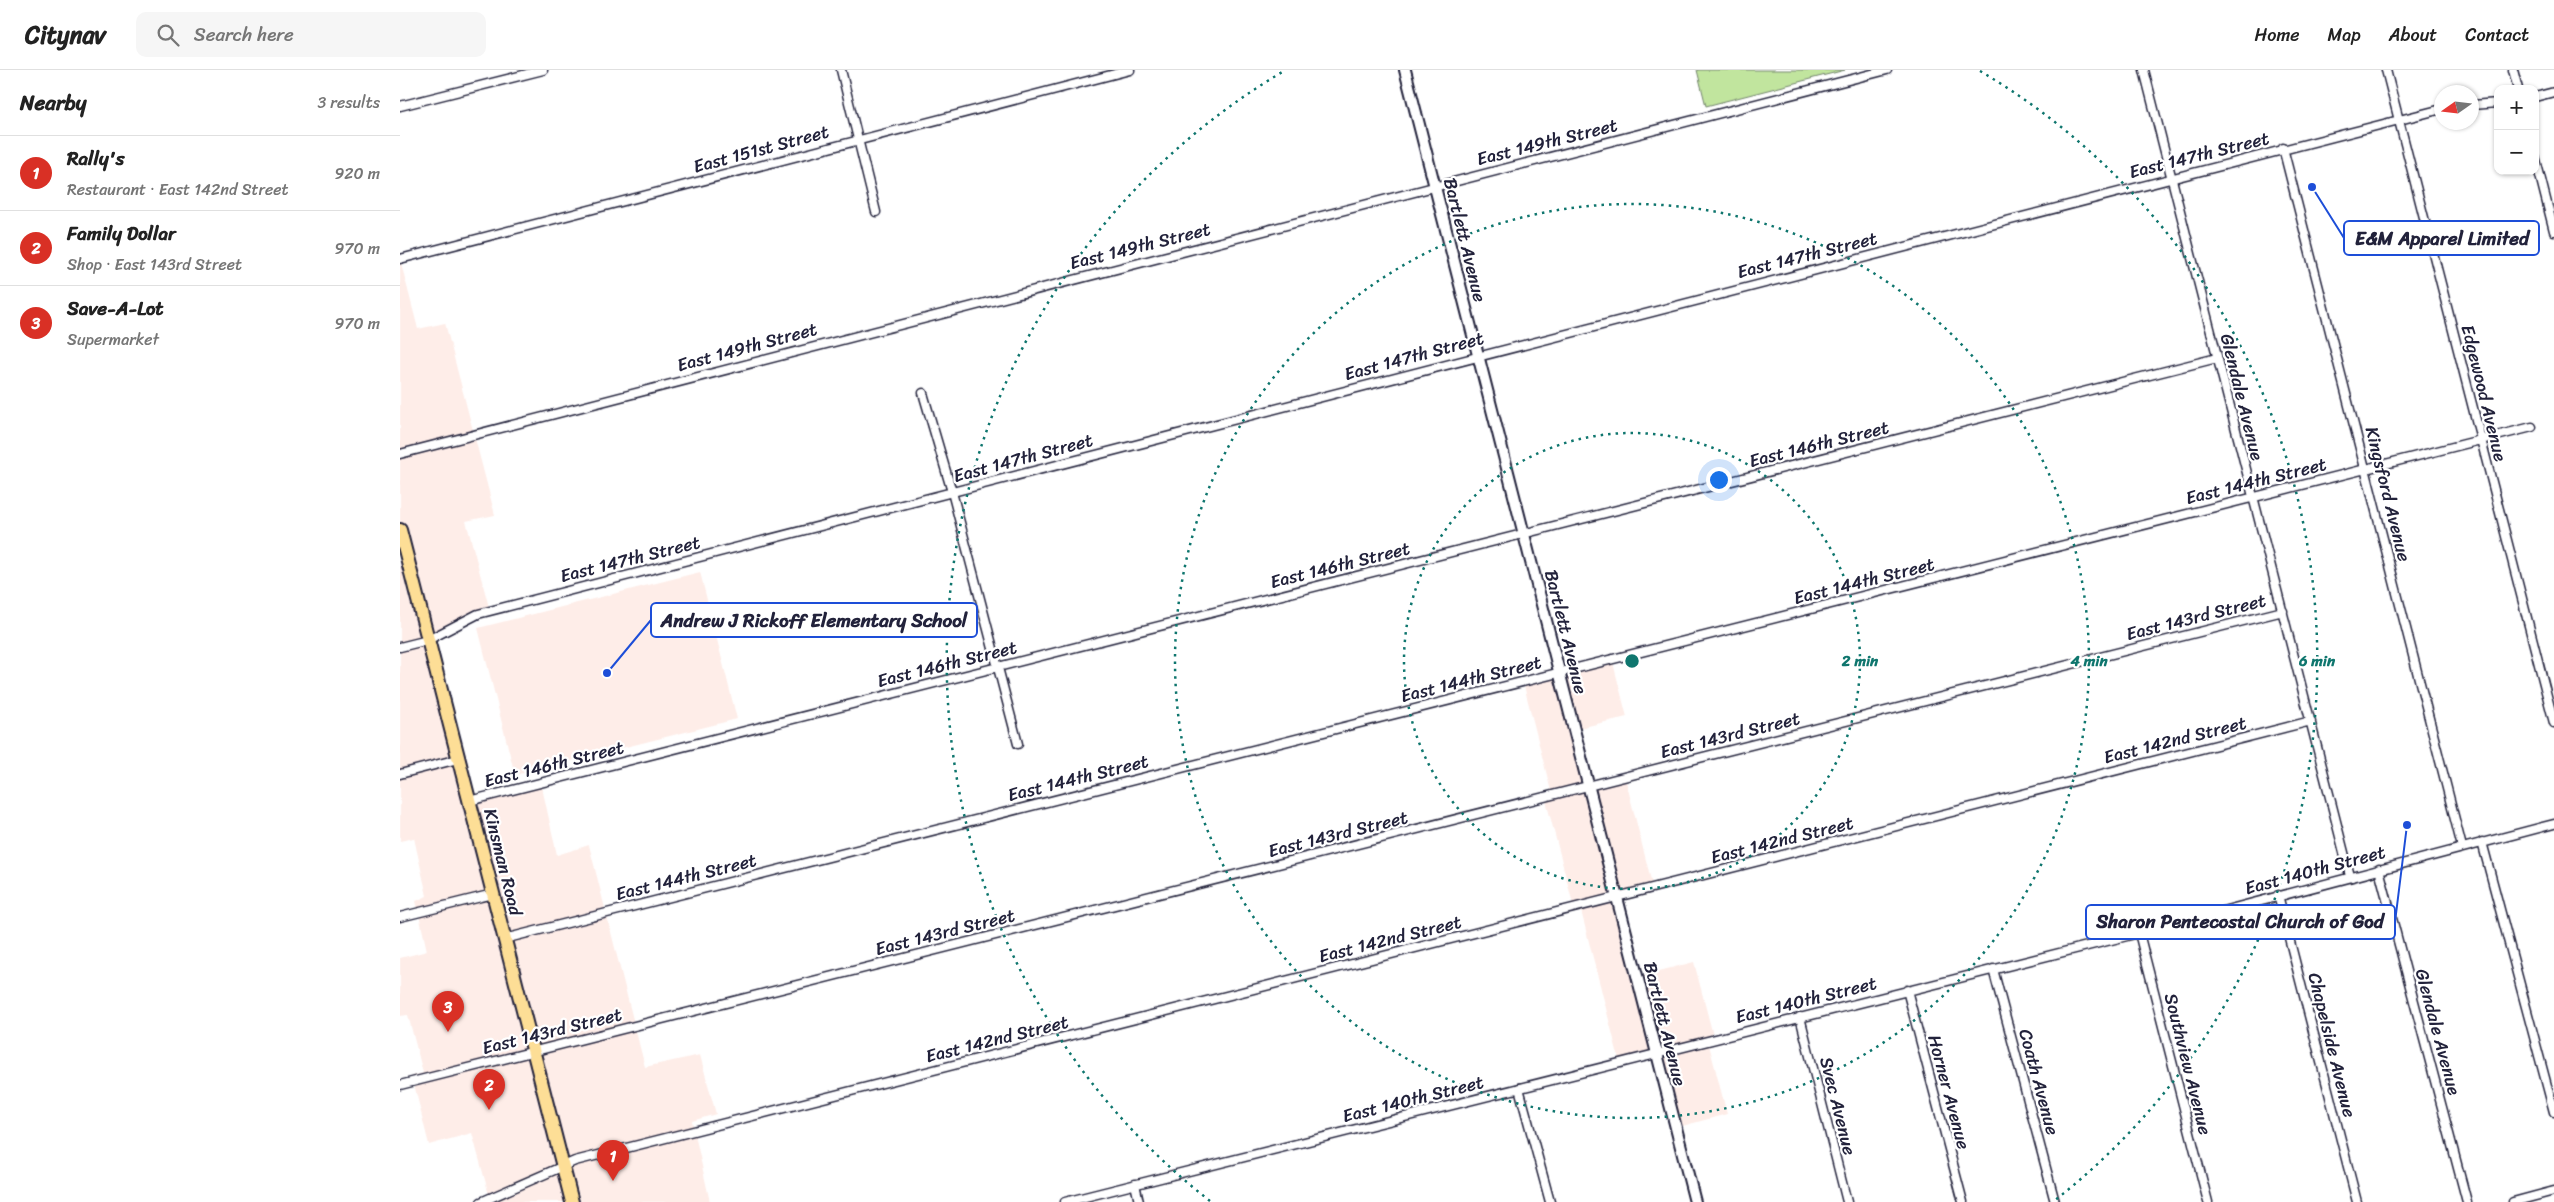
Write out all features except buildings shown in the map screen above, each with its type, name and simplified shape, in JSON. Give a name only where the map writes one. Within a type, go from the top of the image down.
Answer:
[{"type":"main road","name":"Kinsman Road","points":[[400,530],[572,1202]]},
{"type":"street","points":[[400,106],[543,70]]},
{"type":"street","points":[[841,70],[876,212]]},
{"type":"street","name":"East 151st Street","points":[[400,259],[1130,70]]},
{"type":"street","name":"Bartlett Avenue","points":[[1404,70],[1695,1202]]},
{"type":"street","name":"East 149th Street","points":[[400,454],[1887,70]]},
{"type":"street","name":"Glendale Avenue","points":[[2144,70],[2350,876]]},
{"type":"street","name":"Edgewood Avenue","points":[[2386,70],[2554,723]]},
{"type":"street","points":[[2513,70],[2517,85]]},
{"type":"street","points":[[2539,96],[2554,92]]},
{"type":"street","points":[[2479,104],[2494,103]]},
{"type":"street","name":"East 147th Street","points":[[400,647],[428,640],[478,614],[1478,355],[2434,111]]},
{"type":"street","name":"Kingsford Avenue","points":[[2283,148],[2462,847]]},
{"type":"street","points":[[2539,171],[2554,229]]},
{"type":"street","name":"East 146th Street","points":[[469,801],[2217,358]]},
{"type":"street","points":[[923,393],[952,492],[1018,744]]},
{"type":"street","name":"East 144th Street","points":[[504,939],[2532,427]]},
{"type":"street","name":"East 143rd Street","points":[[400,1085],[2282,610]]},
{"type":"street","name":"East 142nd Street","points":[[481,1202],[562,1166],[630,1147],[2311,721]]},
{"type":"street","points":[[400,774],[458,759]]},
{"type":"street","name":"East 140th Street","points":[[1065,1202],[2139,932],[2554,824]]},
{"type":"street","points":[[2482,842],[2554,1112]]},
{"type":"street","name":"Glendale Avenue","points":[[2379,869],[2467,1202]]},
{"type":"street","points":[[400,917],[493,894]]},
{"type":"street","name":"Chapelside Avenue","points":[[2278,895],[2357,1202]]},
{"type":"street","name":"Southview Avenue","points":[[2139,932],[2208,1202]]},
{"type":"street","name":"Coath Avenue","points":[[1993,969],[2055,1202]]},
{"type":"street","name":"Horner Avenue","points":[[1907,990],[1963,1202]]},
{"type":"street","name":"Svec Avenue","points":[[1800,1017],[1848,1202]]},
{"type":"street","points":[[1519,1088],[1550,1202]]},
{"type":"street","points":[[1135,1184],[1139,1202]]},
{"type":"street","points":[[2513,1202],[2554,1191]]},
{"type":"shaded area","points":[[400,259],[418,329],[445,323],[495,515],[466,521],[490,611],[428,640],[469,801],[541,783],[557,855],[589,845],[645,1067],[700,1055],[716,1114],[692,1121],[710,1202],[491,1202],[472,1133],[429,1145],[412,1076],[423,1073],[408,1015],[400,1016],[400,958],[427,951],[416,901],[427,896],[414,838],[400,841]]},
{"type":"shaded area","points":[[700,572],[737,719],[515,775],[478,628]]},
{"type":"shaded area","points":[[1612,659],[1627,717],[1575,729],[1589,786],[1625,777],[1653,888],[1616,898],[1636,977],[1694,962],[1714,1039],[1708,1041],[1727,1114],[1675,1128],[1656,1054],[1620,1063],[1580,907],[1574,908],[1545,797],[1552,795],[1523,682]]},
{"type":"green space","points":[[1697,70],[1845,70],[1706,106]]},
{"type":"place","name":"E&M Apparel Limited","points":[[2312,187]]},
{"type":"place","name":"Andrew J Rickoff Elementary School","points":[[607,673]]},
{"type":"place","name":"Sharon Pentecostal Church of God","points":[[2407,825]]},
{"type":"place","name":"Save-A-Lot","points":[[448,1032]]},
{"type":"place","name":"Family Dollar","points":[[489,1110]]},
{"type":"place","name":"Rally's","points":[[613,1181]]}]
